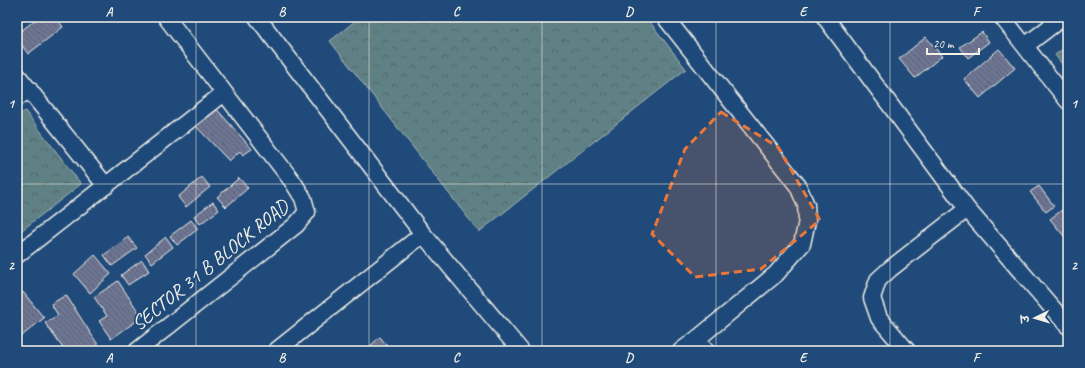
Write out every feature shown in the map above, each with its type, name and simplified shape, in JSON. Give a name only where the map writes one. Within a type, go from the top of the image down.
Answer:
[{"type":"street","name":"SECTOR 31 B BLOCK ROAD","points":[[137,351],[296,225],[307,212],[304,198],[293,182],[166,17]]},
{"type":"street","points":[[257,17],[423,234],[521,351]]},
{"type":"street","points":[[665,17],[798,186],[806,205],[807,221],[802,244],[776,274],[702,345],[681,351]]},
{"type":"street","points":[[825,17],[967,209],[1068,326]]},
{"type":"street","points":[[1002,17],[1068,101]]},
{"type":"street","points":[[1025,46],[1063,17]]},
{"type":"street","points":[[17,75],[23,94],[106,186]]},
{"type":"street","points":[[17,255],[224,93]]},
{"type":"street","points":[[907,351],[879,318],[872,298],[878,280],[967,209]]},
{"type":"street","points":[[276,351],[423,234]]},
{"type":"highlighted area","points":[[721,112],[778,147],[820,220],[761,269],[695,277],[652,234],[685,149]]},
{"type":"green space","points":[[360,17],[646,17],[686,69],[479,232],[330,41]]},
{"type":"green space","points":[[1068,45],[1068,72],[1055,55]]},
{"type":"green space","points":[[25,111],[81,184],[17,234],[17,117]]},
{"type":"building","points":[[39,17],[56,17],[63,27],[28,54],[17,38],[17,34]]},
{"type":"building","points":[[982,32],[989,42],[968,58],[960,47]]},
{"type":"building","points":[[926,37],[942,56],[915,78],[899,59]]},
{"type":"building","points":[[999,49],[1015,68],[980,98],[964,79]]},
{"type":"building","points":[[214,106],[252,149],[243,155],[240,151],[229,161],[193,123]]},
{"type":"building","points":[[202,177],[210,187],[186,207],[178,197]]},
{"type":"building","points":[[239,178],[248,188],[226,207],[217,197]]},
{"type":"building","points":[[1039,186],[1054,206],[1046,212],[1030,192]]},
{"type":"building","points":[[213,202],[219,210],[200,224],[194,216]]},
{"type":"building","points":[[1062,210],[1068,218],[1068,241],[1050,219]]},
{"type":"building","points":[[191,220],[198,229],[177,245],[170,236]]},
{"type":"building","points":[[128,237],[137,248],[112,266],[104,255]]},
{"type":"building","points":[[166,237],[173,247],[152,263],[145,254]]},
{"type":"building","points":[[95,255],[111,274],[90,293],[74,274]]},
{"type":"building","points":[[142,260],[149,271],[128,285],[121,275]]},
{"type":"building","points":[[118,281],[142,317],[111,339],[99,321],[107,316],[94,297]]},
{"type":"building","points":[[17,290],[21,294],[23,292],[44,318],[18,339]]},
{"type":"building","points":[[66,295],[102,351],[65,351],[45,323],[58,315],[51,304]]},
{"type":"building","points":[[380,337],[392,351],[371,351],[368,348]]}]
